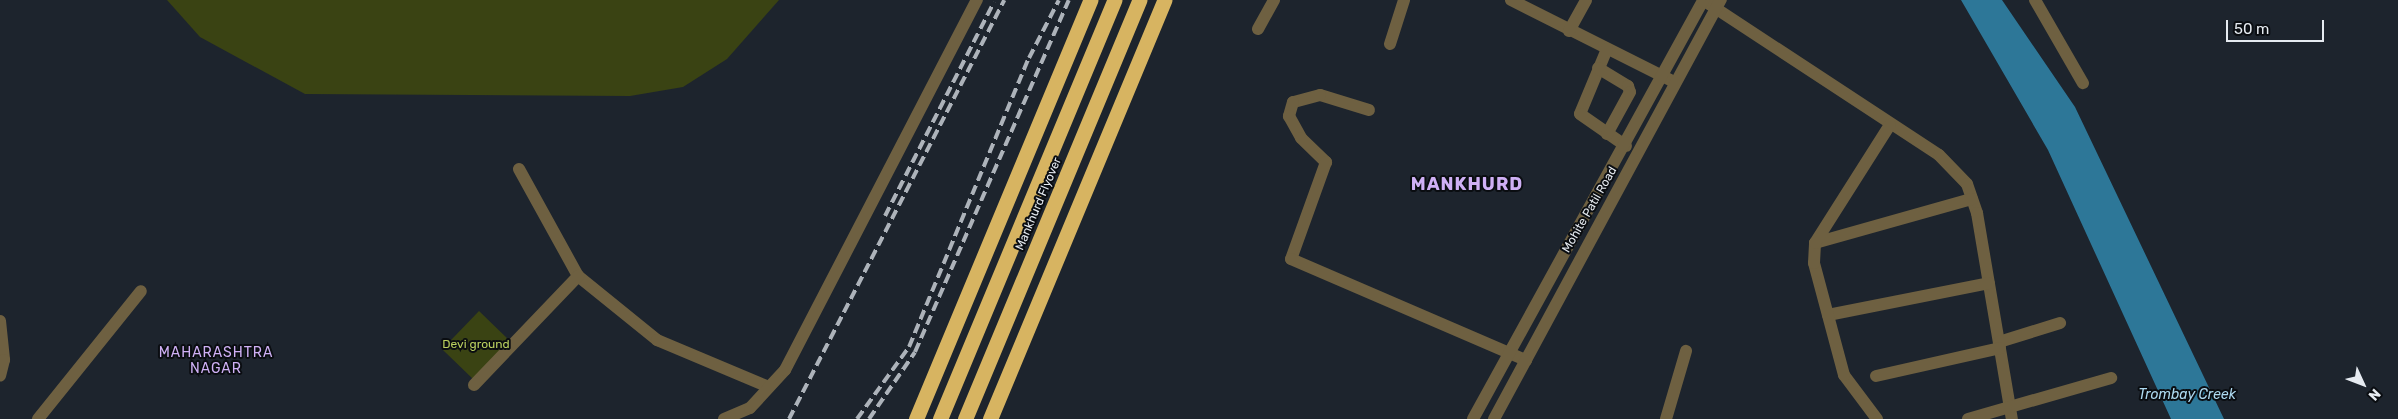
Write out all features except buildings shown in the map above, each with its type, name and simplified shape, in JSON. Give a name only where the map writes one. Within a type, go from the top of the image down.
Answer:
[{"type":"highway","points":[[916,419],[1090,0]]},
{"type":"highway","name":"Mankhurd Flyover","points":[[940,419],[1114,0]]},
{"type":"highway","name":"Mankhurd Flyover","points":[[966,419],[1140,0]]},
{"type":"highway","points":[[990,419],[1164,0]]},
{"type":"street","points":[[724,419],[750,408],[785,370],[977,0]]},
{"type":"street","points":[[1258,30],[1274,0]]},
{"type":"street","points":[[1390,44],[1404,0]]},
{"type":"street","points":[[1511,0],[1662,77],[1676,82]]},
{"type":"street","points":[[1570,31],[1586,0]]},
{"type":"street","points":[[1703,0],[1719,4],[1890,125],[1939,155],[1966,184],[1972,200],[1989,283],[2011,413]]},
{"type":"street","name":"Mohite Patil Road","points":[[1473,419],[1616,165],[1703,0]]},
{"type":"street","points":[[2035,0],[2083,83]]},
{"type":"street","points":[[1494,419],[1719,4]]},
{"type":"street","points":[[1607,49],[1580,114],[1626,146]]},
{"type":"street","points":[[1598,68],[1628,86],[1630,92],[1607,134]]},
{"type":"street","points":[[1369,110],[1320,95],[1293,102],[1289,116],[1301,138],[1326,162],[1292,259],[1526,360]]},
{"type":"street","points":[[1877,419],[1844,375],[1814,263],[1816,243],[1890,125]]},
{"type":"street","points":[[1616,165],[1629,171]]},
{"type":"street","points":[[518,169],[578,276],[657,340],[769,387]]},
{"type":"street","points":[[1816,243],[1972,200]]},
{"type":"street","points":[[474,385],[578,276]]},
{"type":"street","points":[[1553,276],[1567,284]]},
{"type":"street","points":[[1828,315],[1989,283]]},
{"type":"street","points":[[38,419],[141,291]]},
{"type":"street","points":[[0,321],[4,360],[0,376]]},
{"type":"street","points":[[1876,376],[1999,345],[2060,323]]},
{"type":"street","points":[[1666,419],[1686,351]]},
{"type":"street","points":[[1968,419],[2011,413],[2111,378]]},
{"type":"green space","points":[[167,0],[779,0],[727,59],[683,87],[630,96],[305,94],[200,37]]},
{"type":"green space","name":"Devi ground","points":[[479,311],[511,342],[475,380],[442,349]]},
{"type":"water","name":"Trombay Creek","points":[[1961,0],[2002,0],[2075,107],[2224,419],[2171,419],[2048,150]]},
{"type":"railway","points":[[789,419],[1004,0]]},
{"type":"railway","points":[[857,419],[909,347],[1029,58],[1059,0]]},
{"type":"railway","points":[[869,419],[915,352],[1069,0]]},
{"type":"railway","points":[[885,216],[994,2]]},
{"type":"district","name":"MANKHURD","points":[[1467,184]]},
{"type":"district","name":"MAHARASHTRA NAGAR","points":[[216,362]]}]
